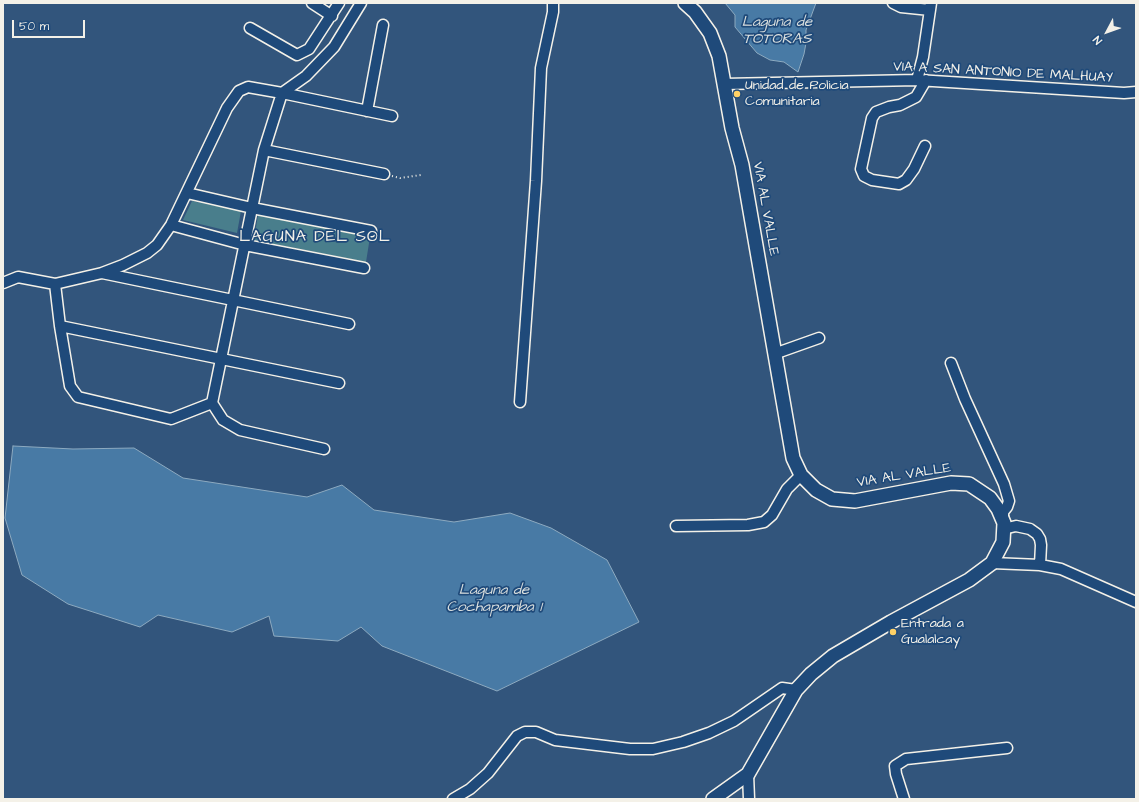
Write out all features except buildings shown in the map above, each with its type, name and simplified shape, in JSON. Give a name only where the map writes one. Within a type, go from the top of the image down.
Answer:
[{"type":"main road","name":"VIA AL VALLE","points":[[685,3],[695,12],[710,33],[718,56],[732,128],[742,165],[793,458],[801,475],[816,490],[832,499],[854,501],[951,483],[969,484],[990,498],[998,509],[1003,525]]},
{"type":"main road","points":[[714,799],[748,774],[796,690],[811,674],[832,656],[969,580],[992,563],[1003,542],[1003,525]]},
{"type":"street","points":[[312,3],[332,16]]},
{"type":"street","points":[[250,28],[297,55],[309,49],[332,16],[339,3]]},
{"type":"street","points":[[324,449],[240,430],[223,420],[212,404],[264,150],[282,93],[306,76],[334,47],[361,3]]},
{"type":"street","points":[[520,402],[536,181],[541,68],[554,12],[553,3]]},
{"type":"street","points":[[893,3],[901,7],[930,7],[921,80],[916,97],[900,105],[876,112],[872,118],[861,169],[864,176],[872,180],[899,184],[906,180],[914,169],[924,146]]},
{"type":"street","points":[[367,111],[383,25]]},
{"type":"street","name":"VIA A SAN ANTONIO DE MALHUAY","points":[[724,84],[921,80],[1124,93],[1136,92]]},
{"type":"street","points":[[3,283],[18,277],[56,284],[123,265],[147,253],[171,225],[227,108],[239,91],[248,87],[392,116]]},
{"type":"street","points":[[264,150],[384,174]]},
{"type":"street","points":[[186,193],[252,208],[371,230]]},
{"type":"street","points":[[171,225],[245,245],[364,268]]},
{"type":"street","points":[[102,272],[233,301],[349,324]]},
{"type":"street","points":[[56,284],[60,326],[70,386],[78,397],[171,419],[212,404]]},
{"type":"street","points":[[60,326],[339,383]]},
{"type":"street","points":[[774,354],[820,338]]},
{"type":"street","points":[[952,363],[965,399],[1004,484],[1009,501],[1003,512],[1003,525],[1030,529],[1037,534],[1041,545],[1040,565]]},
{"type":"street","points":[[676,526],[748,525],[764,522],[772,515],[787,489],[801,475]]},
{"type":"street","points":[[992,563],[1040,565],[1061,569],[1136,602]]},
{"type":"street","points":[[453,799],[470,789],[488,773],[518,736],[525,732],[536,732],[555,740],[630,749],[653,749],[709,734],[734,721],[782,688],[796,690]]},
{"type":"street","points":[[904,799],[894,766],[906,759],[1007,748]]},
{"type":"street","points":[[748,774],[749,799]]},
{"type":"path","points":[[384,174],[400,178],[421,176]]},
{"type":"green space","points":[[192,201],[241,211],[237,233],[183,220]]},
{"type":"green space","points":[[258,215],[370,237],[366,262],[254,240]]},
{"type":"water","name":"Laguna de TOTORAS","points":[[725,3],[816,3],[806,30],[804,54],[798,72],[784,62],[770,60],[757,53],[735,27],[735,15]]},
{"type":"water","name":"Laguna de Cochapamba 1","points":[[13,446],[73,449],[134,448],[183,478],[307,497],[342,485],[374,510],[454,522],[510,513],[551,528],[607,560],[639,622],[497,691],[382,646],[361,627],[338,641],[274,636],[269,616],[232,632],[158,615],[140,627],[68,604],[22,575],[5,518]]},
{"type":"place","name":"Unidad de Policia Comunitaria","points":[[737,94]]},
{"type":"place","name":"Entrada a Gualalcay","points":[[893,632]]},
{"type":"district","name":"LAGUNA DEL SOL","points":[[315,238]]}]
